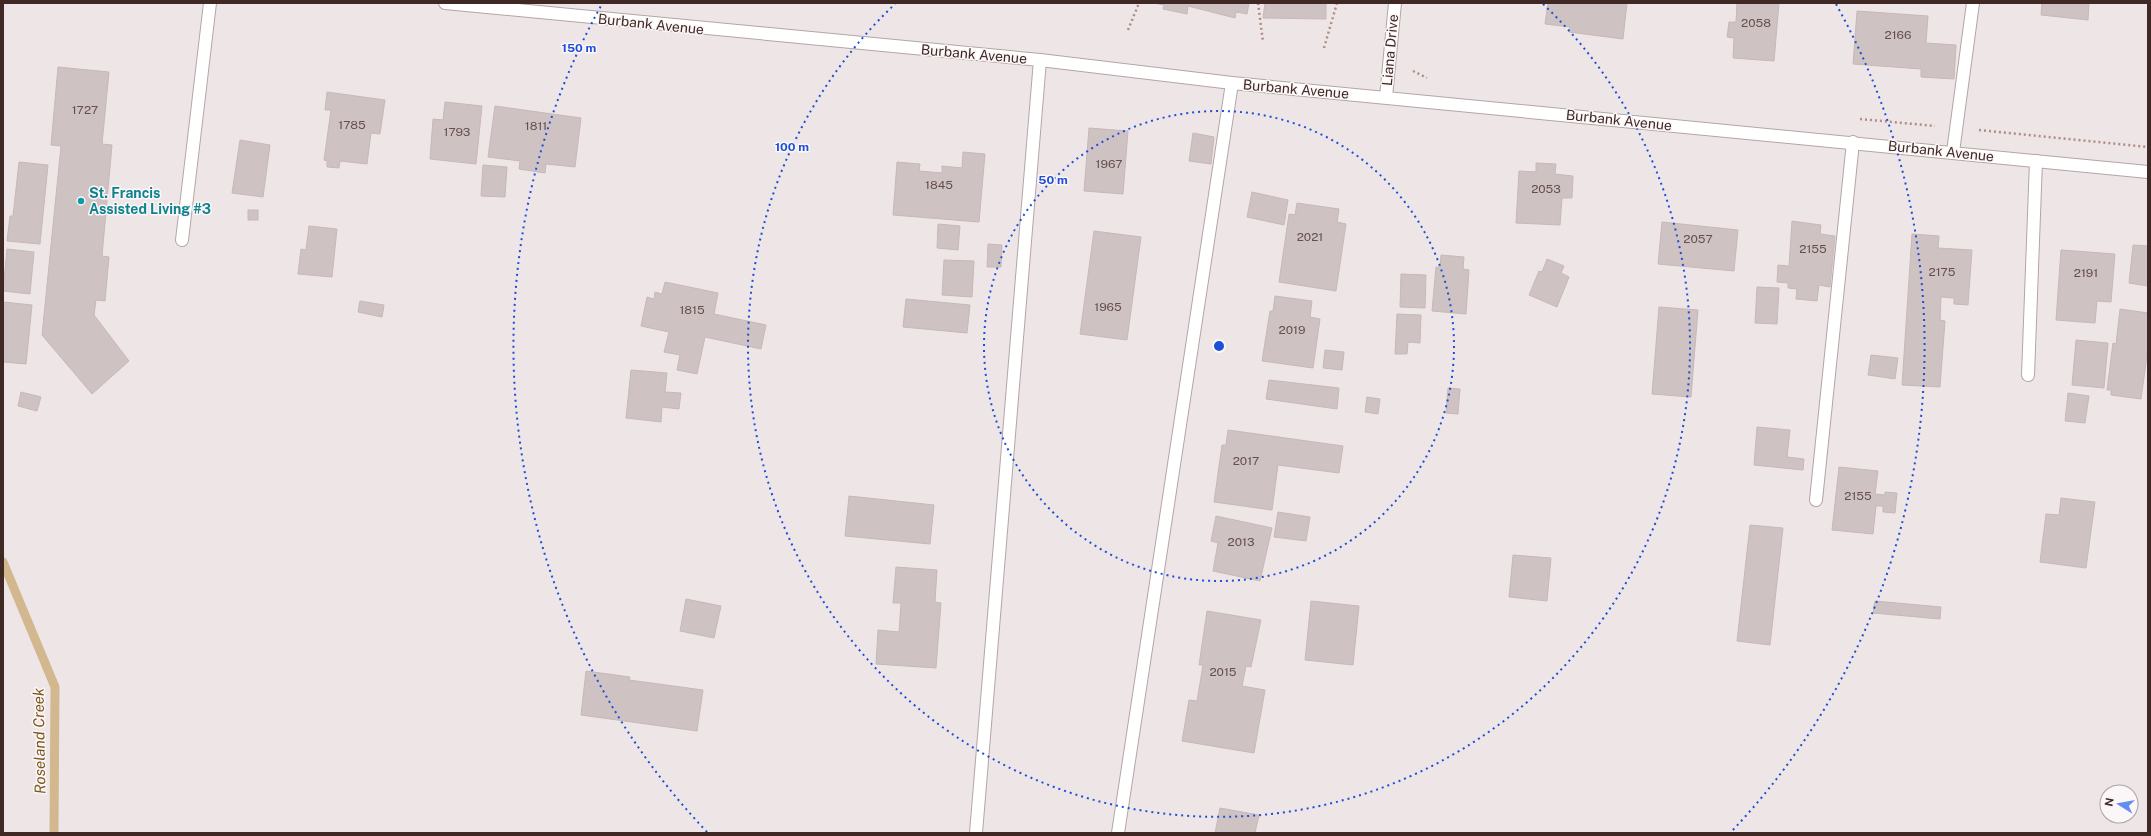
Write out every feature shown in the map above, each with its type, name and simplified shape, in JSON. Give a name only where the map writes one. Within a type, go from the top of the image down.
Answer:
[{"type":"street","points":[[182,240],[210,3]]},
{"type":"street","name":"Burbank Avenue","points":[[444,3],[1040,60],[1232,83],[1853,142],[2148,172]]},
{"type":"street","name":"Liana Drive","points":[[1386,97],[1394,3]]},
{"type":"street","points":[[1953,152],[1973,3]]},
{"type":"street","points":[[976,833],[1040,60]]},
{"type":"street","points":[[1118,833],[1232,83]]},
{"type":"street","points":[[1816,500],[1853,142]]},
{"type":"street","points":[[2028,375],[2036,161]]},
{"type":"path","points":[[1128,30],[1138,3]]},
{"type":"path","points":[[1258,3],[1263,42]]},
{"type":"path","points":[[1324,48],[1337,3]]},
{"type":"building","points":[[1154,3],[1249,3],[1247,14],[1236,12],[1235,18],[1188,6],[1187,14],[1163,9],[1164,5]]},
{"type":"building","points":[[1265,3],[1326,3],[1326,19],[1263,18]]},
{"type":"building","points":[[1548,3],[1627,3],[1623,39],[1569,32],[1570,27],[1545,24]]},
{"type":"building","points":[[1737,3],[1779,3],[1774,61],[1733,58],[1734,38],[1727,37],[1729,22],[1736,22]]},
{"type":"building","points":[[2042,3],[2089,3],[2088,20],[2041,15]]},
{"type":"building","points":[[1857,11],[1928,16],[1926,43],[1956,45],[1954,79],[1921,77],[1921,69],[1853,64]]},
{"type":"building","name":"St. Francis Assisted Living #3","points":[[58,67],[109,72],[102,144],[112,145],[102,256],[109,257],[105,301],[96,300],[94,315],[129,361],[92,394],[42,335],[61,146],[51,145]]},
{"type":"building","points":[[327,92],[385,100],[380,134],[371,133],[367,164],[340,161],[339,168],[327,167],[327,161],[324,160],[331,110],[325,110]]},
{"type":"building","points":[[445,102],[482,106],[476,164],[430,159],[433,119],[443,120]]},
{"type":"building","points":[[495,106],[581,118],[575,167],[546,164],[545,173],[519,169],[520,161],[488,157]]},
{"type":"building","points":[[1089,128],[1128,131],[1123,194],[1084,191]]},
{"type":"building","points":[[1193,133],[1214,137],[1211,164],[1189,161]]},
{"type":"building","points":[[240,140],[270,145],[263,197],[232,193]]},
{"type":"building","points":[[963,152],[985,154],[979,222],[893,215],[897,162],[920,164],[919,171],[942,173],[942,166],[962,168]]},
{"type":"building","points":[[19,162],[48,165],[40,244],[7,241],[10,216],[13,216]]},
{"type":"building","points":[[1536,163],[1556,164],[1555,174],[1573,176],[1572,198],[1562,198],[1560,225],[1516,223],[1519,171],[1536,172]]},
{"type":"building","points":[[483,165],[507,167],[505,197],[481,196]]},
{"type":"building","points":[[1252,192],[1288,200],[1284,225],[1247,217]]},
{"type":"building","points":[[1297,203],[1339,209],[1337,222],[1346,224],[1336,291],[1279,282],[1289,214],[1295,215]]},
{"type":"building","points":[[248,210],[258,210],[258,220],[248,220]]},
{"type":"building","points":[[1792,221],[1821,225],[1820,234],[1835,236],[1830,287],[1819,285],[1817,301],[1796,299],[1797,289],[1788,288],[1788,283],[1777,282],[1778,265],[1789,266]]},
{"type":"building","points":[[1662,222],[1738,230],[1734,271],[1658,264]]},
{"type":"building","points":[[938,224],[960,226],[958,250],[937,248]]},
{"type":"building","points":[[309,226],[337,229],[332,277],[298,274],[301,249],[306,250]]},
{"type":"building","points":[[1094,231],[1141,237],[1127,340],[1080,334]]},
{"type":"building","points":[[1912,234],[1939,236],[1938,248],[1972,250],[1968,305],[1954,304],[1954,298],[1941,297],[1940,320],[1945,321],[1940,387],[1902,385]]},
{"type":"building","points":[[988,244],[1002,245],[1001,267],[987,267]]},
{"type":"building","points":[[2133,245],[2148,246],[2148,286],[2129,283]]},
{"type":"building","points":[[7,249],[34,252],[30,294],[3,291]]},
{"type":"building","points":[[2061,250],[2115,254],[2111,302],[2097,301],[2095,323],[2056,320]]},
{"type":"building","points":[[1441,255],[1464,257],[1463,269],[1469,270],[1466,314],[1432,311],[1436,267],[1440,267]]},
{"type":"building","points":[[1547,259],[1564,266],[1561,273],[1569,277],[1557,307],[1529,295],[1539,271],[1542,272]]},
{"type":"building","points":[[944,260],[974,261],[972,297],[942,295]]},
{"type":"building","points":[[1401,274],[1426,275],[1425,308],[1400,307]]},
{"type":"building","points":[[665,282],[718,293],[714,314],[766,325],[761,349],[705,337],[697,374],[677,370],[680,355],[664,352],[669,332],[641,326],[647,297],[654,299],[655,292],[662,294]]},
{"type":"building","points":[[1757,287],[1779,288],[1777,324],[1755,323]]},
{"type":"building","points":[[1275,296],[1312,301],[1310,317],[1320,319],[1313,368],[1262,361],[1270,311],[1273,311]]},
{"type":"building","points":[[906,299],[970,305],[967,333],[903,327]]},
{"type":"building","points":[[360,301],[384,305],[382,317],[358,312]]},
{"type":"building","points":[[3,302],[32,305],[26,364],[3,362]]},
{"type":"building","points":[[1659,307],[1698,310],[1691,397],[1652,394]]},
{"type":"building","points":[[2120,309],[2148,313],[2148,348],[2141,399],[2111,395],[2111,390],[2107,390],[2113,343],[2116,344]]},
{"type":"building","points":[[1397,314],[1421,315],[1420,343],[1408,342],[1407,354],[1395,354]]},
{"type":"building","points":[[2076,340],[2108,343],[2104,388],[2072,385]]},
{"type":"building","points":[[1325,350],[1344,352],[1342,370],[1323,368]]},
{"type":"building","points":[[1871,355],[1898,358],[1895,379],[1868,375]]},
{"type":"building","points":[[631,370],[667,373],[665,392],[681,393],[679,409],[662,407],[661,422],[626,418]]},
{"type":"building","points":[[1269,380],[1339,388],[1337,409],[1266,399]]},
{"type":"building","points":[[1448,388],[1460,389],[1458,414],[1446,413]]},
{"type":"building","points":[[21,392],[41,397],[37,411],[18,406]]},
{"type":"building","points":[[2068,393],[2089,396],[2085,423],[2065,421]]},
{"type":"building","points":[[1367,397],[1380,399],[1378,414],[1365,412]]},
{"type":"building","points":[[1757,427],[1790,430],[1787,457],[1804,459],[1803,470],[1754,465]]},
{"type":"building","points":[[1228,430],[1343,446],[1339,473],[1278,465],[1272,510],[1214,502],[1222,445],[1226,445]]},
{"type":"building","points":[[1839,467],[1878,471],[1875,494],[1885,495],[1885,492],[1897,493],[1895,513],[1883,512],[1883,506],[1876,506],[1873,534],[1832,530]]},
{"type":"building","points":[[849,496],[934,505],[930,544],[845,536]]},
{"type":"building","points":[[2061,498],[2095,502],[2086,568],[2040,562],[2046,514],[2059,515]]},
{"type":"building","points":[[1278,512],[1310,517],[1306,541],[1274,537]]},
{"type":"building","points":[[1216,516],[1272,528],[1260,581],[1213,571],[1218,543],[1211,541]]},
{"type":"building","points":[[1750,525],[1783,528],[1770,645],[1737,641]]},
{"type":"building","points":[[1513,555],[1551,558],[1547,601],[1509,597]]},
{"type":"building","points":[[896,567],[937,570],[935,602],[941,603],[936,668],[876,664],[878,630],[899,632],[901,603],[893,603]]},
{"type":"building","points":[[686,599],[721,606],[714,638],[680,631]]},
{"type":"building","points":[[1311,601],[1359,606],[1353,665],[1305,660]]},
{"type":"building","points":[[1875,601],[1941,607],[1940,619],[1873,613]]},
{"type":"building","points":[[1207,611],[1261,620],[1251,667],[1246,666],[1242,686],[1265,690],[1254,753],[1182,741],[1189,700],[1197,701],[1203,665],[1199,665]]},
{"type":"building","points":[[586,671],[630,677],[629,680],[703,690],[697,731],[581,715]]},
{"type":"building","points":[[1220,808],[1259,815],[1255,833],[1215,833]]},
{"type":"waterway","name":"Roseland Creek","points":[[3,562],[55,687],[54,833]]},
{"type":"place","name":"St. Francis Assisted Living #3","points":[[81,201]]}]
